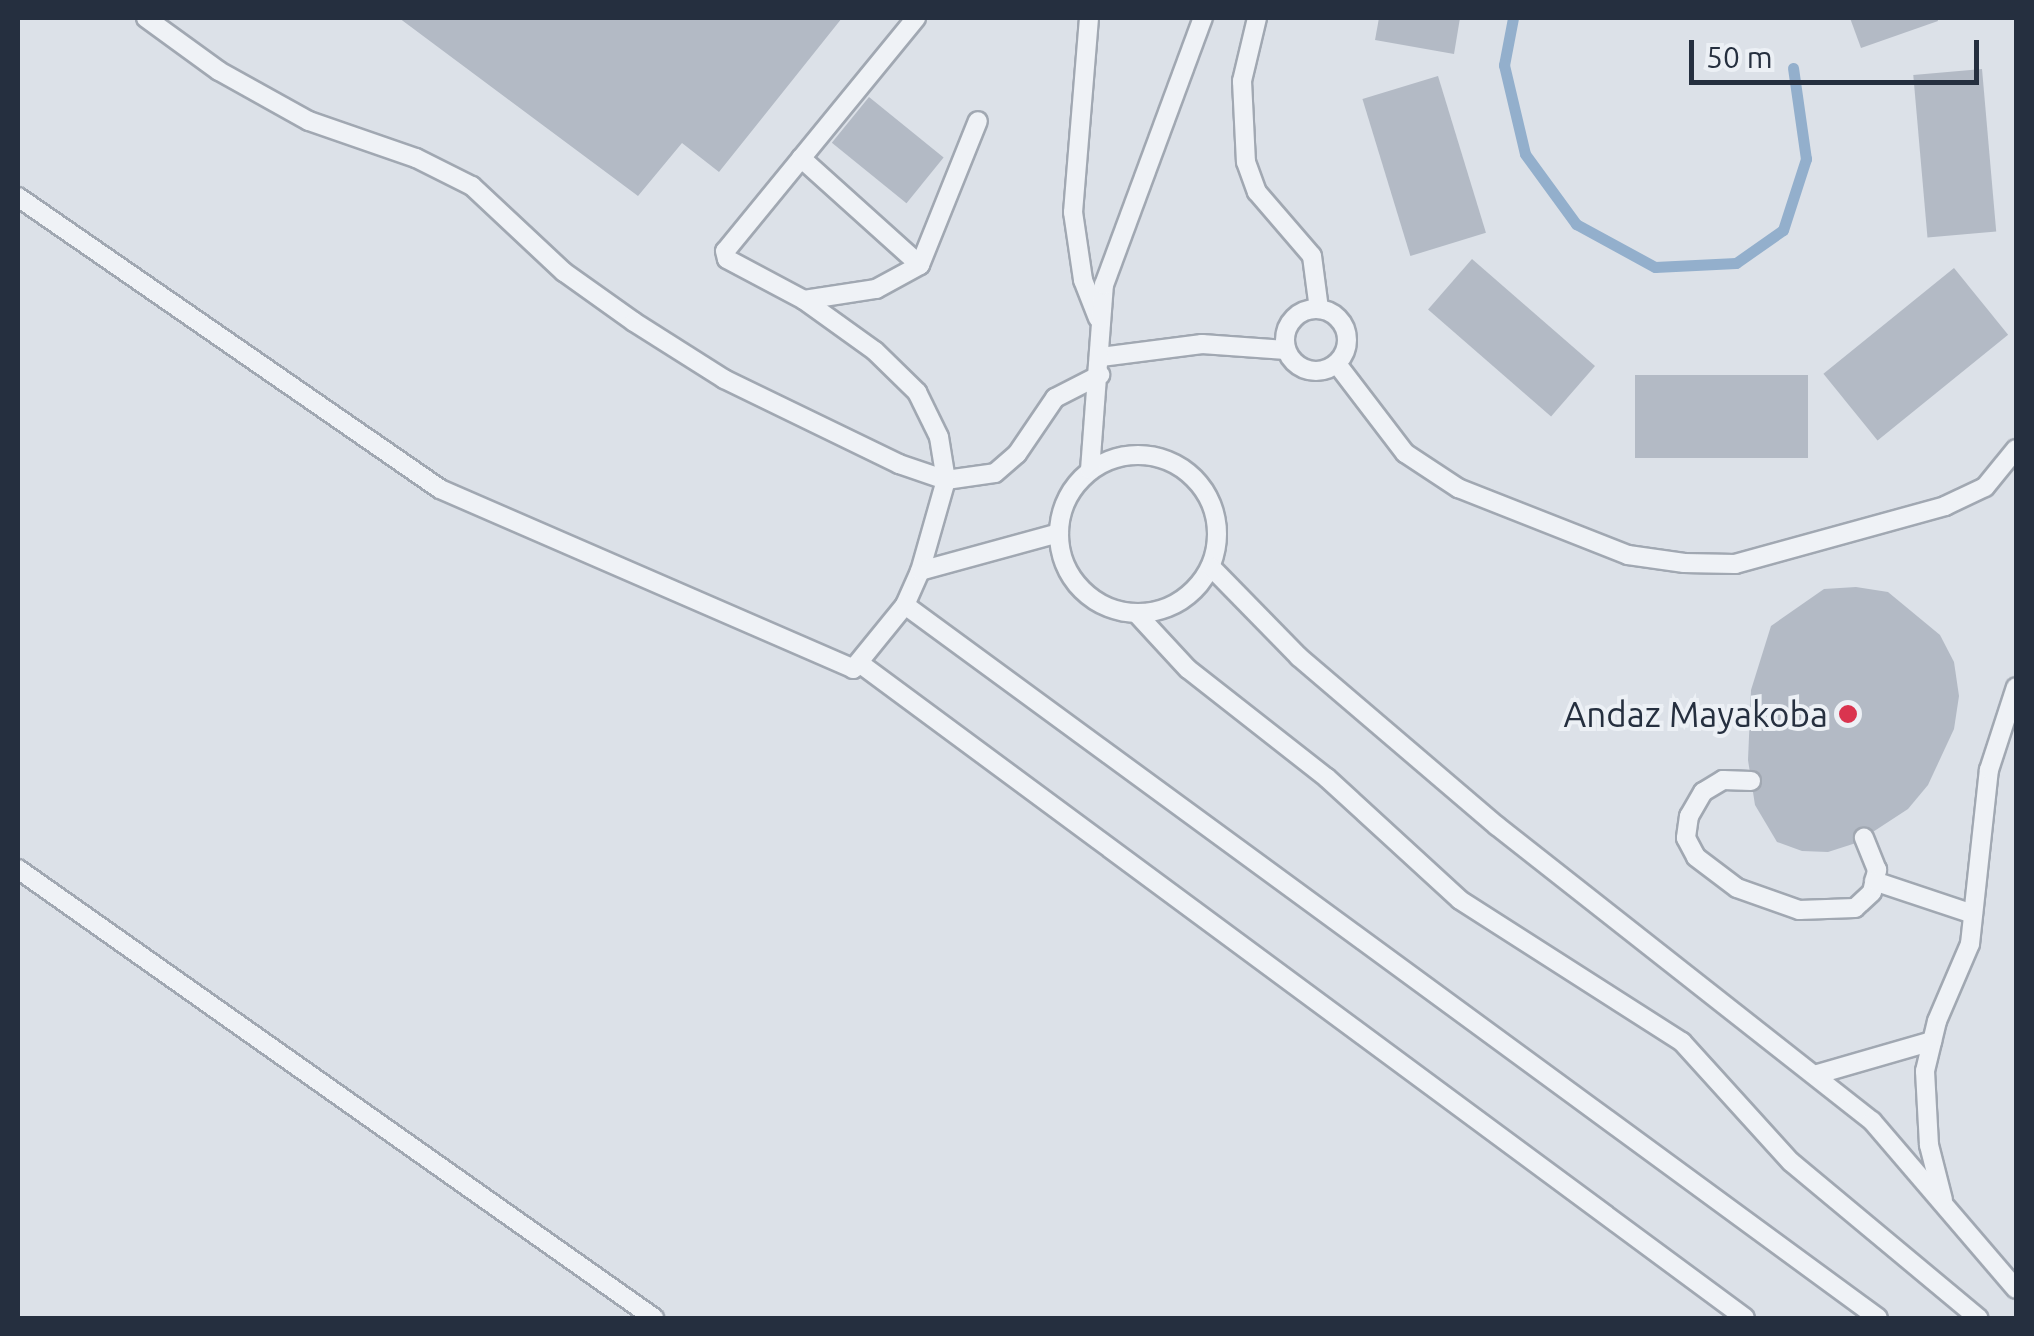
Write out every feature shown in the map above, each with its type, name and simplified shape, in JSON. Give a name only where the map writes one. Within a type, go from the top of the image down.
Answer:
[{"type":"lane","points":[[146,18],[219,71],[310,121],[416,158],[472,186],[564,272],[724,379],[946,480],[995,472],[1017,454],[1055,398],[1100,366],[1202,344],[1286,350],[1308,371],[1337,364],[1347,346],[1344,326],[1319,309],[1312,256],[1258,192],[1246,162],[1242,81],[1257,18]]},
{"type":"lane","points":[[18,197],[440,488],[854,669],[862,665],[905,604],[920,571],[946,480],[939,437],[917,392],[875,351],[804,300],[727,259],[725,250],[916,18]]},
{"type":"lane","points":[[1088,18],[1073,212],[1083,280],[1098,318]]},
{"type":"lane","points":[[1090,470],[1100,366],[1098,318],[1120,232],[1203,18]]},
{"type":"lane","points":[[804,300],[876,290],[920,265],[978,120]]},
{"type":"lane","points":[[800,158],[920,265]]},
{"type":"lane","points":[[1286,350],[1291,320],[1319,309]]},
{"type":"lane","points":[[1337,364],[1405,453],[1458,488],[1628,555],[1684,564],[1735,564],[1893,524],[1985,487],[2016,452]]},
{"type":"lane","points":[[1137,614],[1181,601],[1211,567],[1216,516],[1189,472],[1139,454],[1090,470],[1073,488],[1058,533],[1062,557],[1090,598],[1137,614],[1188,668],[1328,778],[1460,900],[1682,1042],[1792,1162],[1978,1318]]},
{"type":"lane","points":[[920,571],[1058,533]]},
{"type":"lane","points":[[1211,567],[1298,657],[1498,826],[1818,1074],[1872,1121],[2016,1289]]},
{"type":"lane","points":[[905,604],[1878,1318]]},
{"type":"lane","points":[[862,665],[1745,1318]]},
{"type":"lane","points":[[1944,1204],[1929,1145],[1925,1071],[1932,1040],[1970,944],[1989,770],[2016,687]]},
{"type":"lane","points":[[1751,781],[1723,780],[1703,792],[1689,816],[1686,838],[1714,874],[1768,902],[1826,913],[1855,908],[1877,870],[1864,838]]},
{"type":"lane","points":[[18,869],[654,1318]]},
{"type":"lane","points":[[1874,881],[1973,914]]},
{"type":"lane","points":[[1818,1074],[1932,1040]]},
{"type":"building","points":[[399,18],[842,18],[719,172],[682,143],[638,196]]},
{"type":"building","points":[[1379,18],[1460,18],[1454,54],[1375,40]]},
{"type":"building","points":[[1850,18],[1937,18],[1938,21],[1861,48]]},
{"type":"building","points":[[1982,69],[1996,231],[1927,237],[1913,75]]},
{"type":"building","points":[[1438,76],[1486,233],[1410,256],[1362,99]]},
{"type":"building","points":[[869,97],[944,157],[906,203],[832,143]]},
{"type":"building","points":[[1472,259],[1595,366],[1551,417],[1428,310]]},
{"type":"building","points":[[1954,268],[2008,335],[1878,441],[1823,374]]},
{"type":"building","points":[[1635,375],[1808,375],[1808,458],[1635,458]]},
{"type":"building","points":[[1856,587],[1888,592],[1940,635],[1954,662],[1959,696],[1954,729],[1928,785],[1908,809],[1856,843],[1828,852],[1802,851],[1777,842],[1755,805],[1748,760],[1751,690],[1771,626],[1824,589]]},
{"type":"waterway","points":[[1513,18],[1504,65],[1525,154],[1576,224],[1655,267],[1736,263],[1783,230],[1806,159],[1793,68]]},
{"type":"place","name":"Andaz Mayakoba","points":[[1848,714]]}]
